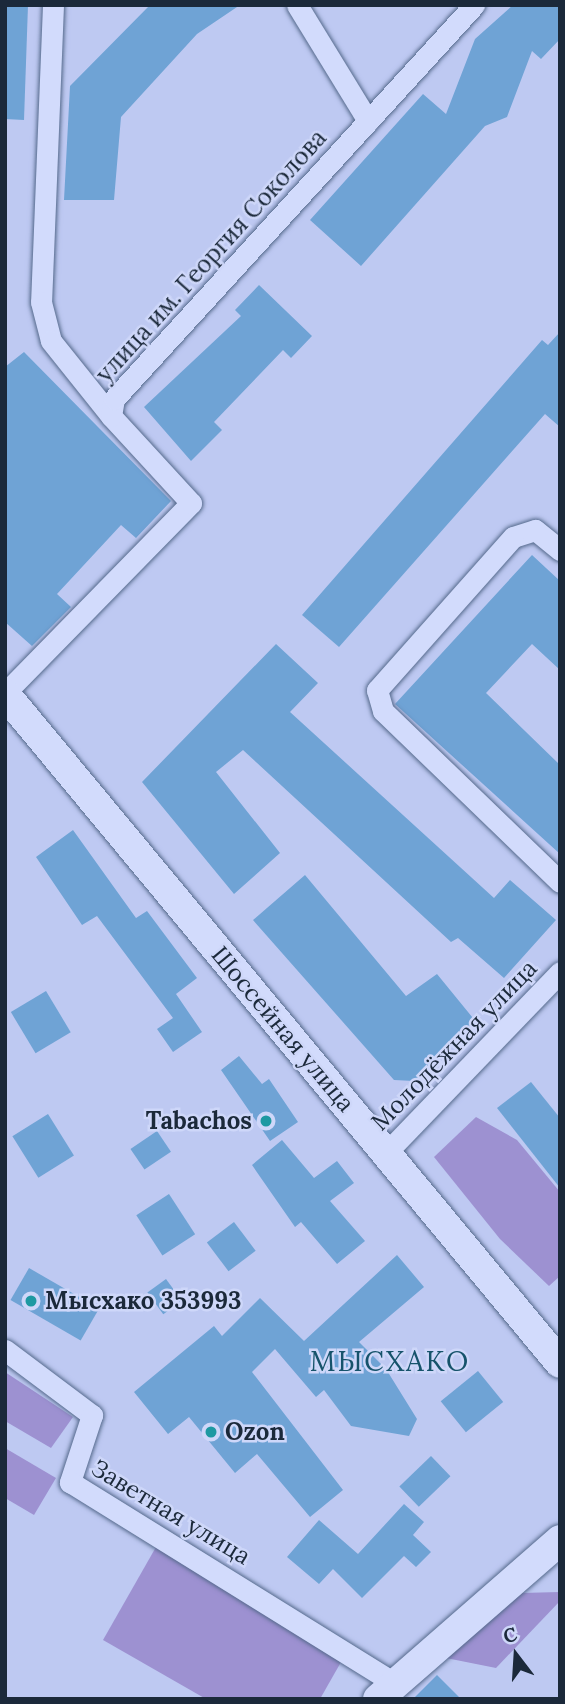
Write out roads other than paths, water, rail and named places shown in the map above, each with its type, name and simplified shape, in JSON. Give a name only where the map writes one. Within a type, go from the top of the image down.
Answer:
[{"type":"street","points":[[53,5],[41,302],[51,341],[111,416]]},
{"type":"street","points":[[297,5],[368,121]]},
{"type":"street","name":"улица им. Георгия Соколова","points":[[5,694],[191,503],[111,416],[114,399],[474,5]]},
{"type":"street","points":[[560,550],[535,530],[513,537],[377,690],[383,711],[560,882]]},
{"type":"street","name":"Шоссейная улица","points":[[5,694],[560,1363]]},
{"type":"street","name":"Молодёжная улица","points":[[386,1153],[560,972]]},
{"type":"street","name":"Заветная улица","points":[[5,1350],[92,1415],[70,1482],[386,1691]]},
{"type":"street","points":[[386,1691],[560,1540]]},
{"type":"place","name":"Tabachos","points":[[266,1121]]},
{"type":"place","name":"Мысхако 353993","points":[[31,1301]]},
{"type":"place","name":"Ozon","points":[[211,1432]]},
{"type":"district","name":"МЫСХАКО","points":[[390,1361]]}]
